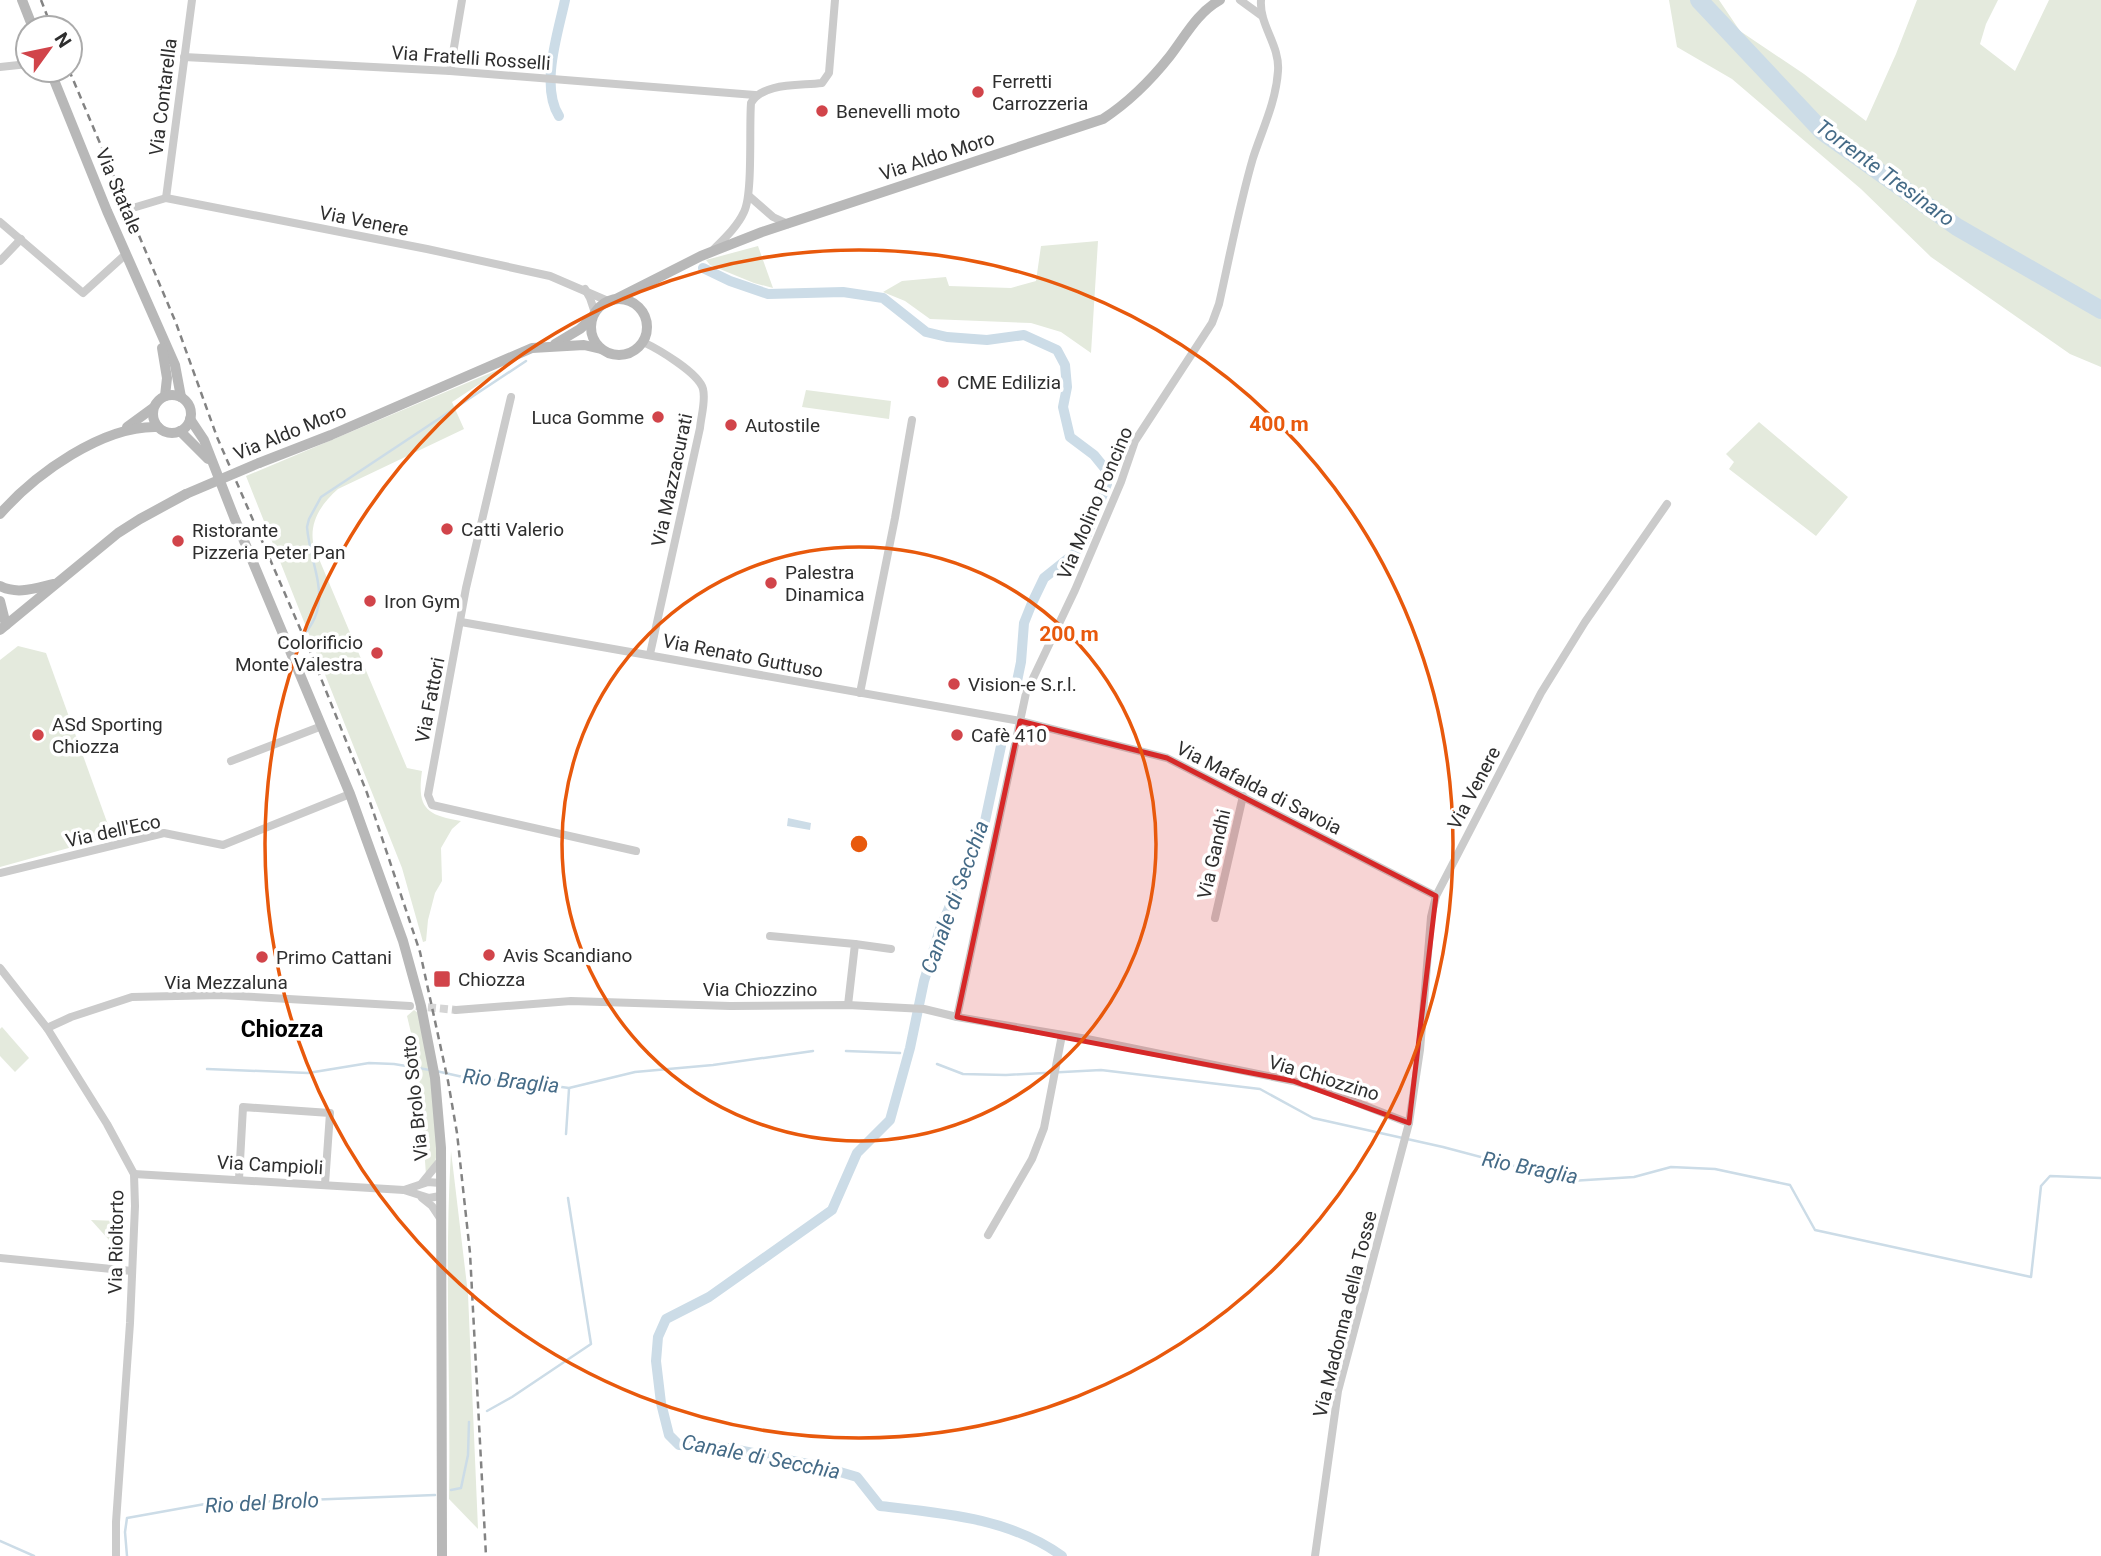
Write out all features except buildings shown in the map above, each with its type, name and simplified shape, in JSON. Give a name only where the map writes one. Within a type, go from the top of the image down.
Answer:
[{"type":"main road","name":"Via Aldo Moro","points":[[1202,12],[1204,0]]},
{"type":"main road","name":"Via Aldo Moro","points":[[612,300],[706,254],[1103,119],[1138,91],[1169,57],[1202,12],[1220,0]]},
{"type":"main road","name":"Via Statale","points":[[56,84],[175,365],[181,397],[188,404],[190,419]]},
{"type":"main road","points":[[639,308],[649,283]]},
{"type":"main road","points":[[612,300],[632,302],[639,308],[647,324],[643,342],[628,354],[619,355],[601,349],[592,333],[593,315],[612,300]]},
{"type":"main road","name":"Via Aldo Moro","points":[[553,345],[580,330],[593,315]]},
{"type":"main road","name":"Via Statale","points":[[157,325],[166,362],[165,396]]},
{"type":"main road","name":"Via Aldo Moro","points":[[2,624],[118,533],[186,494],[532,348],[584,345],[601,349]]},
{"type":"main road","points":[[0,514],[43,474],[63,460],[114,435],[153,408],[165,396],[181,397]]},
{"type":"main road","points":[[153,408],[153,418],[158,427]]},
{"type":"main road","points":[[114,435],[145,427],[158,427],[171,433],[180,431],[190,419]]},
{"type":"main road","name":"Via Brolo Sotto","points":[[190,419],[204,440],[350,794],[403,941],[421,1006],[435,1078],[440,1161],[442,1556]]},
{"type":"main road","name":"Via Brolo Sotto","points":[[180,431],[213,466]]},
{"type":"main road","name":"Via Aldo Moro","points":[[0,586],[9,591],[21,591],[57,583]]},
{"type":"main road","name":"Via Aldo Moro","points":[[0,601],[2,624]]},
{"type":"street","name":"Via Contarella","points":[[166,198],[192,0]]},
{"type":"street","points":[[450,71],[462,0]]},
{"type":"street","name":"Via Fratelli Rosselli","points":[[184,57],[450,71],[755,95],[763,90],[822,83],[829,73],[835,0]]},
{"type":"street","points":[[1240,0],[1262,16]]},
{"type":"street","name":"Via Molino Poncino","points":[[957,1017],[1026,693],[1075,590],[1121,482],[1135,441],[1212,323],[1219,304],[1254,157],[1266,127],[1278,74],[1279,57],[1262,16],[1261,0]]},
{"type":"street","points":[[706,254],[737,223],[745,211],[749,196],[751,103],[755,95]]},
{"type":"street","points":[[749,196],[773,217],[788,224]]},
{"type":"street","name":"Via Venere","points":[[135,207],[166,198],[427,248],[550,276],[612,300]]},
{"type":"street","points":[[0,222],[83,293],[127,254]]},
{"type":"street","points":[[0,261],[22,239]]},
{"type":"street","points":[[585,289],[590,298],[593,315]]},
{"type":"street","name":"Via Mazzacurati","points":[[643,342],[657,348],[699,379],[704,390],[699,428],[650,654]]},
{"type":"street","name":"Via Fattori","points":[[511,397],[466,588],[429,801],[432,805],[474,816],[636,851]]},
{"type":"street","points":[[860,693],[912,420]]},
{"type":"street","name":"Via Venere","points":[[1408,1127],[1420,1050],[1431,917],[1436,896],[1541,693],[1585,622],[1667,504]]},
{"type":"street","name":"Via Renato Guttuso","points":[[461,622],[1020,722]]},
{"type":"street","name":"Via Mafalda di Savoia","points":[[1020,722],[1167,758],[1436,896]]},
{"type":"street","points":[[231,761],[322,726]]},
{"type":"street","name":"Via dell'Eco","points":[[0,873],[164,833],[223,845],[350,794]]},
{"type":"street","name":"Via Gandhi","points":[[1215,918],[1243,796]]},
{"type":"street","points":[[770,936],[891,950]]},
{"type":"street","points":[[848,1005],[855,944]]},
{"type":"street","name":"Via Rioltorto","points":[[0,968],[47,1028],[107,1124],[134,1174],[127,1387],[116,1522],[116,1556]]},
{"type":"street","name":"Via Mezzaluna","points":[[47,1028],[71,1017],[132,997],[233,996],[410,1006]]},
{"type":"street","name":"Via Chiozzino","points":[[456,1010],[571,1001],[730,1006],[848,1005],[924,1009],[1293,1081],[1346,1097],[1408,1127]]},
{"type":"street","points":[[988,1235],[1032,1159],[1044,1128],[1062,1035]]},
{"type":"street","points":[[239,1179],[243,1107],[330,1113],[325,1184]]},
{"type":"street","name":"Via Madonna della Tosse","points":[[1315,1556],[1338,1391],[1408,1127]]},
{"type":"street","points":[[421,1184],[440,1161]]},
{"type":"street","name":"Via Campioli","points":[[134,1174],[325,1184],[404,1190],[429,1198],[440,1196]]},
{"type":"street","name":"Via Campioli","points":[[404,1190],[421,1184],[440,1183]]},
{"type":"street","name":"Via Campioli","points":[[417,1194],[432,1206],[440,1217]]},
{"type":"street","points":[[0,1258],[132,1271]]},
{"type":"highlighted area","points":[[1020,721],[1167,758],[1436,896],[1409,1123],[1293,1081],[957,1017]]},
{"type":"shaded area","points":[[1669,0],[1719,0],[1740,31],[1804,74],[1866,121],[1917,0],[1998,0],[1980,44],[2015,71],[2049,0],[2101,0],[2101,367],[2070,354],[1931,257],[1861,189],[1732,79],[1677,47]]},
{"type":"shaded area","points":[[1098,241],[1091,353],[1061,332],[1031,323],[930,319],[905,301],[883,292],[902,281],[946,277],[949,286],[1011,288],[1036,281],[1041,246]]},
{"type":"shaded area","points":[[758,246],[773,288],[710,265],[706,260]]},
{"type":"shaded area","points":[[507,366],[452,402],[464,429],[338,489],[326,501],[314,522],[314,547],[407,768],[422,771],[423,801],[426,807],[439,816],[461,821],[452,829],[441,848],[442,881],[435,893],[426,941],[423,942],[402,868],[246,476]]},
{"type":"shaded area","points":[[806,390],[891,401],[889,419],[802,407]]},
{"type":"shaded area","points":[[1759,422],[1848,497],[1816,536],[1729,469],[1734,462],[1726,454]]},
{"type":"shaded area","name":"ASd Sporting Chiozza","points":[[18,646],[46,653],[112,836],[0,867],[0,660]]},
{"type":"shaded area","points":[[788,818],[811,823],[810,830],[787,826]]},
{"type":"shaded area","points":[[414,1010],[418,1013],[431,1077],[437,1150],[435,1164],[426,1175],[418,1062],[407,1016]]},
{"type":"shaded area","points":[[2,1027],[29,1058],[15,1072],[0,1056]]},
{"type":"shaded area","points":[[451,1151],[468,1294],[478,1529],[449,1499],[448,1238]]},
{"type":"shaded area","points":[[91,1220],[119,1221],[119,1251]]},
{"type":"waterway","name":"Canale di Secchia","points":[[559,116],[551,90],[551,75],[565,0]]},
{"type":"waterway","name":"Torrente Tresinaro","points":[[1699,0],[1823,132],[1957,227],[2101,310]]},
{"type":"waterway","name":"Canale di Secchia","points":[[703,268],[768,294],[843,292],[883,298],[926,332],[947,337],[987,340],[1024,335],[1057,350],[1065,365],[1067,387],[1063,407],[1070,437],[1094,455],[1107,471],[1107,484],[1085,539],[1074,554],[1044,578],[1032,603],[1024,623],[1016,686]]},
{"type":"waterway","points":[[298,641],[310,627],[319,600],[319,587],[307,527],[321,497],[526,361]]},
{"type":"waterway","name":"Canale di Secchia","points":[[1001,746],[984,826],[940,929],[924,981],[910,1048],[890,1120],[857,1153],[832,1210],[709,1297],[666,1319],[658,1337],[656,1361],[661,1403],[669,1435],[679,1445],[728,1448],[823,1467],[857,1477],[880,1506],[951,1515],[998,1525],[1042,1543],[1062,1556]]},
{"type":"waterway","name":"Rio Braglia","points":[[436,1071],[472,1079],[517,1081],[569,1088],[635,1072],[713,1065],[813,1051]]},
{"type":"waterway","name":"Rio Braglia","points":[[846,1051],[900,1053]]},
{"type":"waterway","name":"Rio Braglia","points":[[207,1069],[308,1073],[369,1063],[430,1070]]},
{"type":"waterway","name":"Rio Braglia","points":[[937,1064],[963,1074],[1006,1075],[1101,1070],[1260,1089],[1313,1118],[1443,1147],[1571,1181],[1634,1177],[1671,1167],[1715,1169],[1790,1185],[1815,1230],[2031,1277],[2041,1186],[2050,1176],[2101,1178]]},
{"type":"waterway","name":"Rio del Brolo","points":[[566,1134],[569,1089]]},
{"type":"waterway","name":"Rio del Brolo","points":[[487,1411],[591,1344],[568,1198]]},
{"type":"waterway","name":"Rio del Brolo","points":[[451,1490],[461,1488],[468,1455],[469,1422]]},
{"type":"waterway","name":"Rio del Brolo","points":[[127,1556],[127,1518],[205,1504],[435,1495]]},
{"type":"waterway","name":"Rio del Brolo","points":[[0,1541],[34,1556]]},
{"type":"tunnel","points":[[416,1006],[456,1010]]},
{"type":"railway","points":[[41,0],[46,14]]},
{"type":"railway","points":[[75,84],[176,323],[217,437],[312,656],[367,793],[420,952],[457,1133],[470,1253],[486,1556]]},
{"type":"place","name":"Ferretti Carrozzeria","points":[[978,92]]},
{"type":"place","name":"Benevelli moto","points":[[822,111]]},
{"type":"place","name":"CME Edilizia","points":[[943,382]]},
{"type":"place","name":"Luca Gomme","points":[[658,417]]},
{"type":"place","name":"Autostile","points":[[731,425]]},
{"type":"place","name":"Catti Valerio","points":[[447,529]]},
{"type":"place","name":"Ristorante Pizzeria Peter Pan","points":[[178,541]]},
{"type":"place","name":"Palestra Dinamica","points":[[771,583]]},
{"type":"place","name":"Iron Gym","points":[[370,601]]},
{"type":"place","name":"Colorificio Monte Valestra","points":[[377,653]]},
{"type":"place","name":"Vision-e S.r.l.","points":[[954,684]]},
{"type":"place","name":"ASd Sporting Chiozza","points":[[38,735]]},
{"type":"place","name":"Cafè 410","points":[[957,735]]},
{"type":"place","name":"Avis Scandiano","points":[[489,955]]},
{"type":"place","name":"Primo Cattani","points":[[262,957]]},
{"type":"place","name":"Chiozza","points":[[442,979]]},
{"type":"district","name":"Chiozza","points":[[282,1029]]}]
